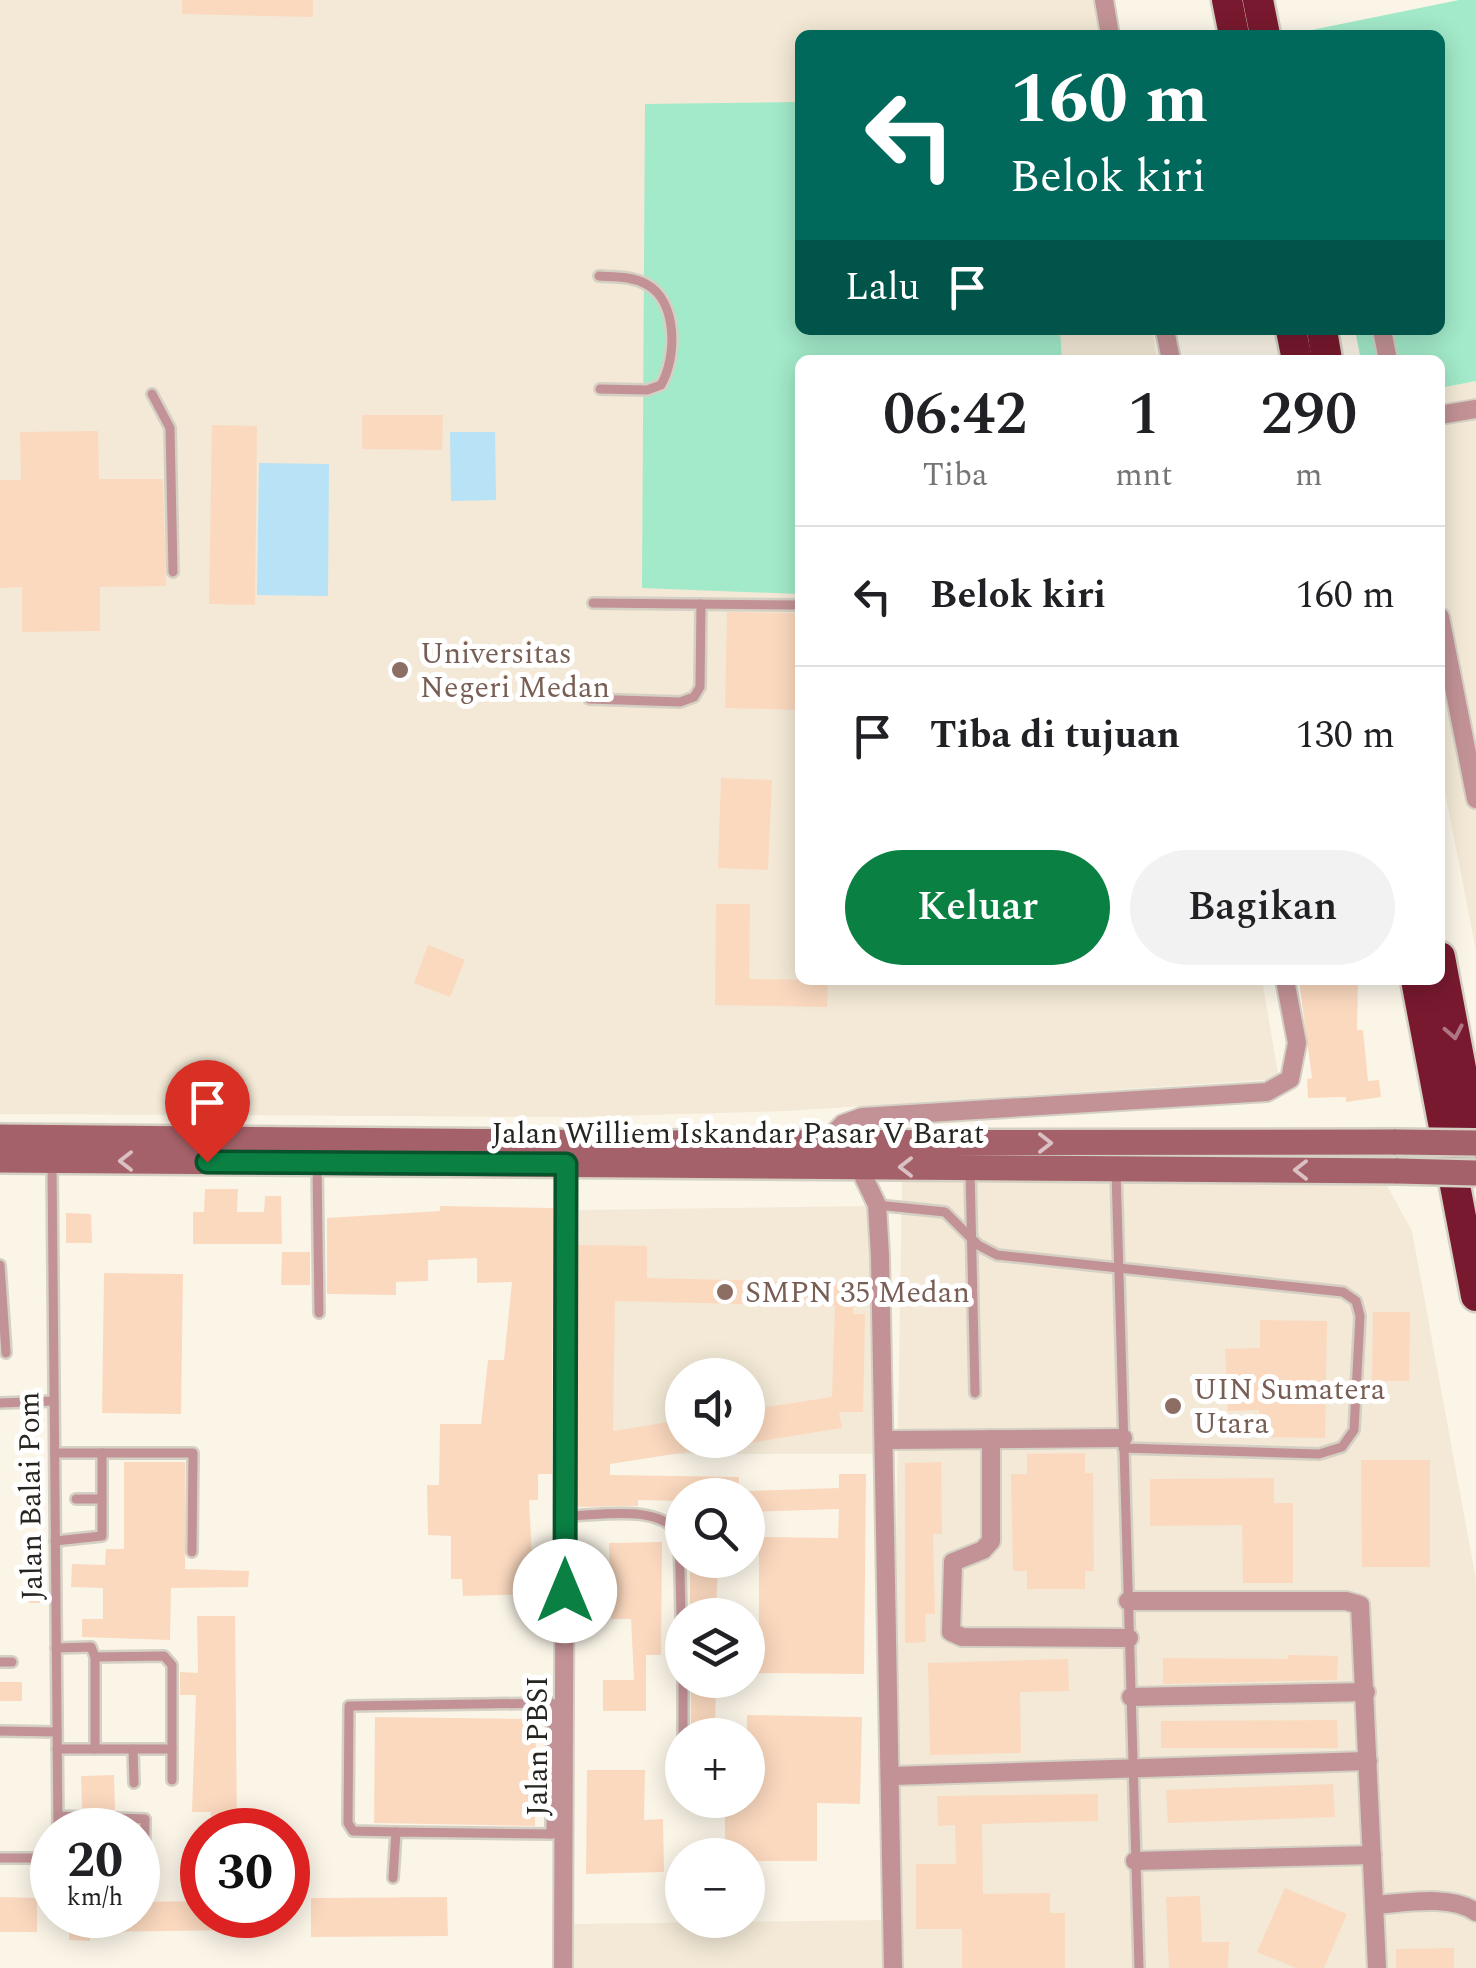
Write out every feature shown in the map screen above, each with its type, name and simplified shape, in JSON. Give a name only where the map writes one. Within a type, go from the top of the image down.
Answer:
[{"type":"highway","points":[[1228,0],[1233,30]]},
{"type":"highway","points":[[1258,0],[1264,30]]},
{"type":"highway","points":[[1445,983],[1476,1146]]},
{"type":"highway","points":[[1417,985],[1476,1296]]},
{"type":"street","points":[[1104,0],[1109,30]]},
{"type":"street","points":[[1445,414],[1476,409]]},
{"type":"street","points":[[1445,642],[1475,793]]},
{"type":"street","points":[[823,1144],[843,1124],[862,1117],[1267,1092],[1290,1080],[1297,1062],[1287,985]]},
{"type":"street","name":"Jalan Williem Iskandar Pasar V Barat","points":[[0,1137],[52,1149]]},
{"type":"street","name":"Jalan Williem Iskandar Pasar V Barat","points":[[0,1160],[52,1149],[284,1151],[1396,1142],[1476,1146]]},
{"type":"street","name":"Jalan Williem Iskandar Pasar V Barat","points":[[284,1151],[318,1163],[1476,1172]]},
{"type":"street","name":"Jalan PBSI","points":[[563,1968],[557,1834],[565,1516],[566,1164]]},
{"type":"street","points":[[859,1167],[878,1204],[886,1440],[893,1968]]},
{"type":"street","points":[[991,1439],[991,1541],[983,1550],[958,1557],[950,1568],[952,1632],[962,1637],[1129,1638]]},
{"type":"street","points":[[886,1440],[1123,1443]]},
{"type":"street","points":[[1128,1602],[1356,1602],[1362,1608],[1377,1968]]},
{"type":"street","points":[[1130,1697],[1366,1692]]},
{"type":"street","points":[[892,1776],[1368,1760]]},
{"type":"street","points":[[1136,1861],[1372,1855]]},
{"type":"street","points":[[1374,1906],[1439,1903],[1476,1912]]},
{"type":"lane","points":[[599,276],[627,276],[650,286],[665,304],[671,334],[670,356],[660,385],[647,390],[600,389]]},
{"type":"lane","points":[[152,394],[170,428],[173,572]]},
{"type":"lane","points":[[593,603],[795,604]]},
{"type":"lane","points":[[589,698],[680,702],[694,697],[700,687],[702,604]]},
{"type":"lane","name":"Jalan Balai Pom","points":[[52,1149],[58,1808]]},
{"type":"lane","points":[[318,1163],[318,1313]]},
{"type":"lane","points":[[970,1168],[974,1393]]},
{"type":"lane","points":[[1116,1169],[1139,1968]]},
{"type":"lane","points":[[878,1204],[945,1212],[986,1251],[997,1254],[1343,1292],[1356,1301],[1360,1316],[1354,1430],[1342,1448],[1319,1454],[1123,1443]]},
{"type":"lane","points":[[0,1265],[6,1353]]},
{"type":"lane","points":[[0,1403],[54,1401]]},
{"type":"lane","points":[[54,1452],[193,1453],[192,1552]]},
{"type":"lane","points":[[55,1541],[100,1538],[102,1452]]},
{"type":"lane","points":[[76,1499],[102,1499]]},
{"type":"lane","points":[[565,1516],[649,1515],[672,1524],[678,1534],[680,1598]]},
{"type":"lane","points":[[56,1648],[90,1647],[94,1657],[95,1750]]},
{"type":"lane","points":[[94,1657],[170,1659],[172,1780]]},
{"type":"lane","points":[[0,1662],[12,1662]]},
{"type":"lane","points":[[552,1704],[557,1834],[396,1832],[353,1831],[348,1823],[346,1727],[350,1706],[552,1704]]},
{"type":"lane","points":[[0,1731],[57,1732]]},
{"type":"lane","points":[[57,1749],[172,1749]]},
{"type":"lane","points":[[134,1749],[134,1783]]},
{"type":"lane","points":[[393,1878],[396,1832]]},
{"type":"lane","points":[[0,1858],[30,1858]]},
{"type":"shaded area","name":"Universitas Negeri Medan","points":[[0,0],[1096,0],[1101,30],[795,30],[795,335],[1153,335],[1156,355],[795,355],[795,985],[1263,985],[1279,1079],[788,1111],[574,1117],[0,1114]]},
{"type":"shaded area","points":[[1476,381],[1476,951],[1445,792],[1445,387]]},
{"type":"shaded area","name":"UIN Sumatera Utara","points":[[902,1182],[1386,1184],[1412,1231],[1476,1580],[1476,1968],[571,1968],[571,1924],[665,1923],[665,1938],[765,1938],[765,1922],[890,1920]]},
{"type":"shaded area","name":"SMPN 35 Medan","points":[[871,1206],[876,1454],[765,1454],[765,1358],[665,1358],[665,1454],[574,1454],[579,1210]]},
{"type":"green space","points":[[1459,0],[1476,0],[1476,381],[1445,387],[1445,355],[1360,355],[1356,335],[1445,335],[1445,30],[1312,30]]},
{"type":"green space","points":[[795,102],[795,335],[1060,335],[1062,355],[795,355],[795,594],[642,588],[645,104]]},
{"type":"water","points":[[450,432],[495,432],[496,500],[451,501]]},
{"type":"water","points":[[259,463],[329,464],[328,596],[257,595]]},
{"type":"building","points":[[182,0],[313,0],[313,17],[182,14]]},
{"type":"building","points":[[362,415],[443,415],[442,450],[362,449]]},
{"type":"building","points":[[212,425],[257,426],[255,605],[209,604]]},
{"type":"building","points":[[98,431],[99,479],[163,479],[166,586],[100,587],[100,631],[22,632],[22,587],[0,588],[0,480],[21,480],[20,432]]},
{"type":"building","points":[[727,612],[795,613],[795,710],[725,708]]},
{"type":"building","points":[[721,778],[772,780],[768,870],[718,868]]},
{"type":"building","points":[[716,904],[750,904],[749,979],[828,985],[827,1007],[715,1005]]},
{"type":"building","points":[[428,945],[465,960],[450,997],[414,983]]},
{"type":"building","points":[[1300,985],[1358,985],[1357,1030],[1363,1030],[1368,1081],[1379,1080],[1381,1097],[1346,1102],[1346,1097],[1308,1098],[1307,1079],[1312,1078]]},
{"type":"building","points":[[205,1189],[238,1189],[237,1212],[264,1212],[265,1196],[281,1196],[282,1244],[193,1244],[193,1212],[204,1212]]},
{"type":"building","points":[[440,1206],[553,1208],[552,1474],[538,1474],[538,1500],[529,1500],[534,1594],[463,1596],[462,1579],[451,1579],[451,1536],[428,1535],[427,1485],[439,1485],[440,1424],[481,1424],[488,1360],[504,1360],[512,1282],[477,1283],[477,1258],[428,1260],[428,1281],[396,1282],[396,1295],[327,1294],[327,1218],[440,1211]]},
{"type":"building","points":[[66,1213],[91,1214],[92,1243],[66,1243]]},
{"type":"building","points":[[578,1245],[647,1246],[647,1278],[853,1283],[853,1314],[865,1314],[863,1412],[839,1412],[842,1428],[765,1440],[765,1407],[832,1397],[835,1306],[615,1301],[613,1431],[665,1423],[665,1455],[610,1464],[610,1475],[739,1478],[665,1478],[665,1501],[638,1500],[638,1506],[577,1507]]},
{"type":"building","points":[[282,1252],[310,1252],[310,1285],[281,1285]]},
{"type":"building","points":[[104,1273],[183,1274],[181,1414],[102,1413]]},
{"type":"building","points":[[1373,1312],[1410,1312],[1409,1381],[1372,1381]]},
{"type":"building","points":[[1260,1320],[1327,1321],[1325,1438],[1259,1437],[1259,1410],[1228,1411],[1225,1349],[1260,1348]]},
{"type":"building","points":[[1085,1453],[1085,1473],[1093,1473],[1094,1571],[1085,1571],[1085,1589],[1027,1589],[1027,1571],[1013,1571],[1011,1474],[1027,1474],[1027,1454]]},
{"type":"building","points":[[1361,1460],[1430,1460],[1430,1567],[1362,1567]]},
{"type":"building","points":[[124,1462],[185,1462],[185,1569],[249,1571],[248,1587],[171,1588],[170,1640],[82,1637],[82,1619],[103,1619],[103,1588],[71,1587],[72,1564],[105,1565],[106,1549],[124,1549]]},
{"type":"building","points":[[941,1462],[942,1534],[933,1534],[935,1614],[925,1614],[926,1642],[905,1643],[905,1463]]},
{"type":"building","points":[[839,1474],[866,1474],[864,1674],[765,1673],[765,1598],[759,1598],[759,1578],[765,1578],[765,1537],[838,1538],[839,1509],[765,1511],[765,1490],[839,1488]]},
{"type":"building","points":[[1274,1478],[1274,1503],[1293,1503],[1293,1583],[1243,1583],[1242,1525],[1150,1526],[1150,1479]]},
{"type":"building","points":[[662,1542],[661,1655],[646,1655],[646,1711],[603,1711],[603,1680],[634,1680],[631,1619],[611,1619],[609,1543]]},
{"type":"building","points":[[29,1577],[44,1577],[44,1603],[29,1603]]},
{"type":"building","points":[[690,1578],[717,1578],[717,1598],[690,1598]]},
{"type":"building","points":[[197,1616],[235,1616],[237,1808],[192,1808],[196,1695],[180,1695],[180,1672],[198,1673]]},
{"type":"building","points":[[1288,1655],[1338,1656],[1337,1680],[1163,1684],[1163,1658],[1288,1659]]},
{"type":"building","points":[[1068,1659],[1069,1691],[1020,1692],[1021,1753],[930,1755],[928,1663]]},
{"type":"building","points":[[0,1682],[22,1682],[22,1701],[0,1701]]},
{"type":"building","points":[[691,1698],[716,1698],[715,1718],[691,1718]]},
{"type":"building","points":[[747,1715],[862,1717],[860,1804],[817,1803],[817,1861],[765,1861],[765,1838],[725,1838],[725,1818],[765,1818],[765,1718]]},
{"type":"building","points":[[375,1717],[536,1719],[535,1826],[374,1823]]},
{"type":"building","points":[[1337,1720],[1338,1748],[1161,1748],[1161,1721]]},
{"type":"building","points":[[587,1770],[645,1770],[644,1820],[663,1819],[664,1872],[586,1874]]},
{"type":"building","points":[[114,1775],[115,1808],[82,1808],[81,1776]]},
{"type":"building","points":[[1333,1784],[1335,1817],[1168,1823],[1166,1790]]},
{"type":"building","points":[[1098,1794],[1098,1821],[982,1824],[983,1894],[1050,1893],[1050,1913],[1065,1913],[1065,1968],[962,1968],[962,1929],[916,1929],[916,1864],[956,1864],[955,1825],[938,1826],[937,1796]]},
{"type":"building","points":[[1285,1888],[1347,1914],[1324,1968],[1296,1968],[1257,1952]]},
{"type":"building","points":[[1200,1896],[1202,1942],[1229,1942],[1228,1968],[1169,1968],[1166,1897]]},
{"type":"building","points":[[0,1897],[30,1898],[30,1932],[0,1932]]},
{"type":"building","points":[[447,1897],[448,1936],[311,1937],[311,1898]]},
{"type":"building","points":[[180,1901],[180,1931],[160,1931],[160,1902]]},
{"type":"building","points":[[1454,1948],[1454,1968],[1396,1968],[1396,1949]]},
{"type":"place","name":"Universitas Negeri Medan","points":[[400,670]]},
{"type":"place","name":"SMPN 35 Medan","points":[[725,1292]]},
{"type":"place","name":"UIN Sumatera Utara","points":[[1173,1406]]},
{"type":"route","points":[[207,1162],[566,1164],[565,1591]]}]
